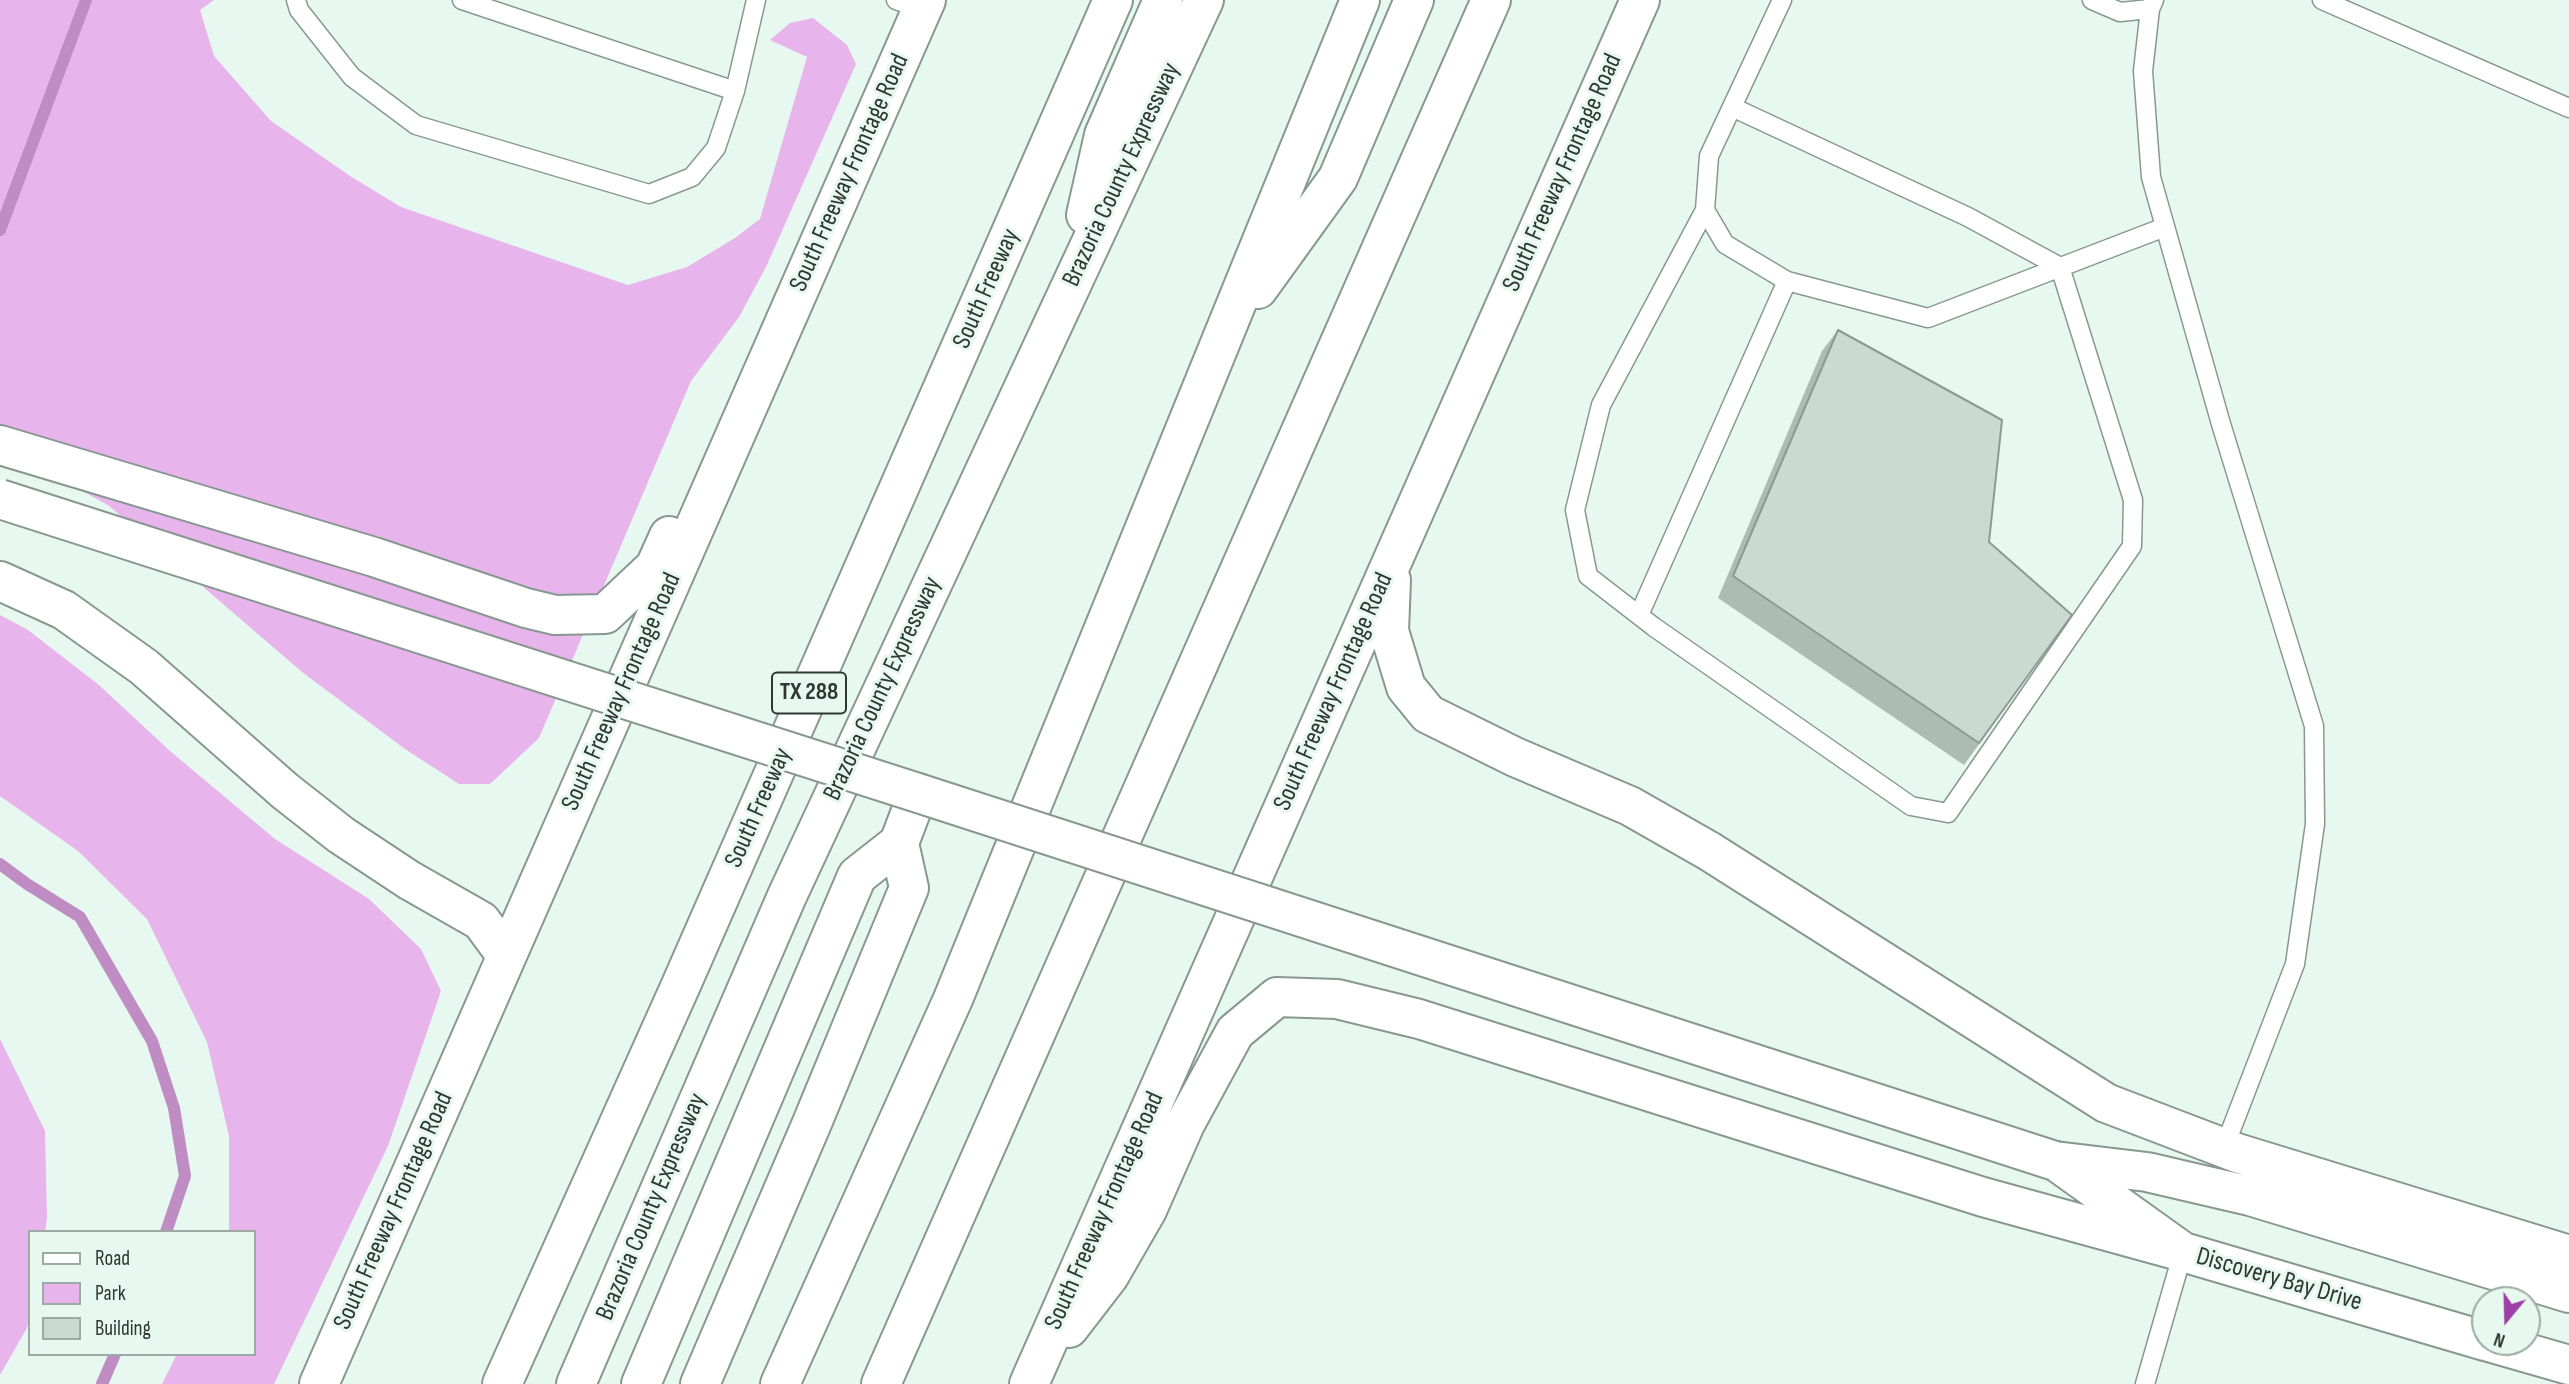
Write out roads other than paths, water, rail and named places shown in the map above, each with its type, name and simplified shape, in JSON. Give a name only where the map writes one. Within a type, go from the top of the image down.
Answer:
[{"type":"main road","name":"South Freeway","points":[[502,1384],[691,962],[1113,0]]},
{"type":"main road","points":[[1067,294],[1104,135],[1163,0]]},
{"type":"main road","name":"Brazoria County Expressway","points":[[576,1384],[787,896],[1204,0]]},
{"type":"main road","points":[[780,1384],[953,999],[1360,0]]},
{"type":"main road","points":[[1222,339],[1338,178],[1413,0]]},
{"type":"main road","points":[[881,1384],[1491,0]]},
{"type":"main road","name":"South Freeway Frontage Road","points":[[1031,1379],[1640,0]]},
{"type":"main road","name":"South Freeway Frontage Road","points":[[319,1384],[786,319],[915,3]]},
{"type":"main road","points":[[0,445],[374,557],[526,608],[555,615],[605,614],[655,567],[733,395],[786,319]]},
{"type":"main road","points":[[0,499],[2055,1161],[2147,1172],[2250,1196],[2569,1293]]},
{"type":"main road","points":[[1391,564],[1389,631],[1406,687],[1428,713],[1515,757],[1630,806],[1709,851],[2106,1103],[2224,1148],[2569,1255]]},
{"type":"main road","points":[[0,581],[64,611],[144,667],[285,791],[341,835],[409,880],[481,920],[506,955]]},
{"type":"main road","points":[[641,1384],[857,876],[899,843],[918,793]]},
{"type":"main road","points":[[699,1384],[807,1135],[909,888],[899,843]]},
{"type":"main road","points":[[1031,1379],[1109,1276],[1147,1210],[1185,1124],[1235,1032],[1278,997],[1336,999],[1419,1019],[1983,1197],[2183,1252]]},
{"type":"main road","name":"Discovery Bay Drive","points":[[2055,1161],[2183,1252],[2471,1336]]},
{"type":"main road","name":"Discovery Bay Drive","points":[[2536,1356],[2569,1366]]},
{"type":"lane","points":[[296,0],[299,10],[352,77],[416,125],[649,194],[692,177],[716,148],[735,91],[756,0]]},
{"type":"lane","points":[[462,0],[735,91]]},
{"type":"lane","points":[[1732,107],[1968,217],[2060,267],[2133,500],[2133,546],[1948,813],[1911,807],[1588,576],[1575,510],[1601,405],[1704,210],[1709,156],[1782,0]]},
{"type":"lane","points":[[2092,0],[2120,12],[2152,5],[2143,71],[2151,177],[2221,424],[2314,726],[2315,824],[2295,964],[2224,1148]]},
{"type":"lane","points":[[2322,0],[2569,108]]},
{"type":"lane","points":[[1704,210],[1725,244],[1787,281],[1927,318],[2165,227]]},
{"type":"lane","points":[[1639,615],[1787,281]]},
{"type":"lane","points":[[2145,1384],[2183,1252]]},
{"type":"waterway","points":[[0,230],[86,0]]},
{"type":"waterway","points":[[0,864],[80,917],[152,1041],[174,1108],[185,1176],[167,1230]]},
{"type":"waterway","points":[[102,1384],[114,1356]]}]
